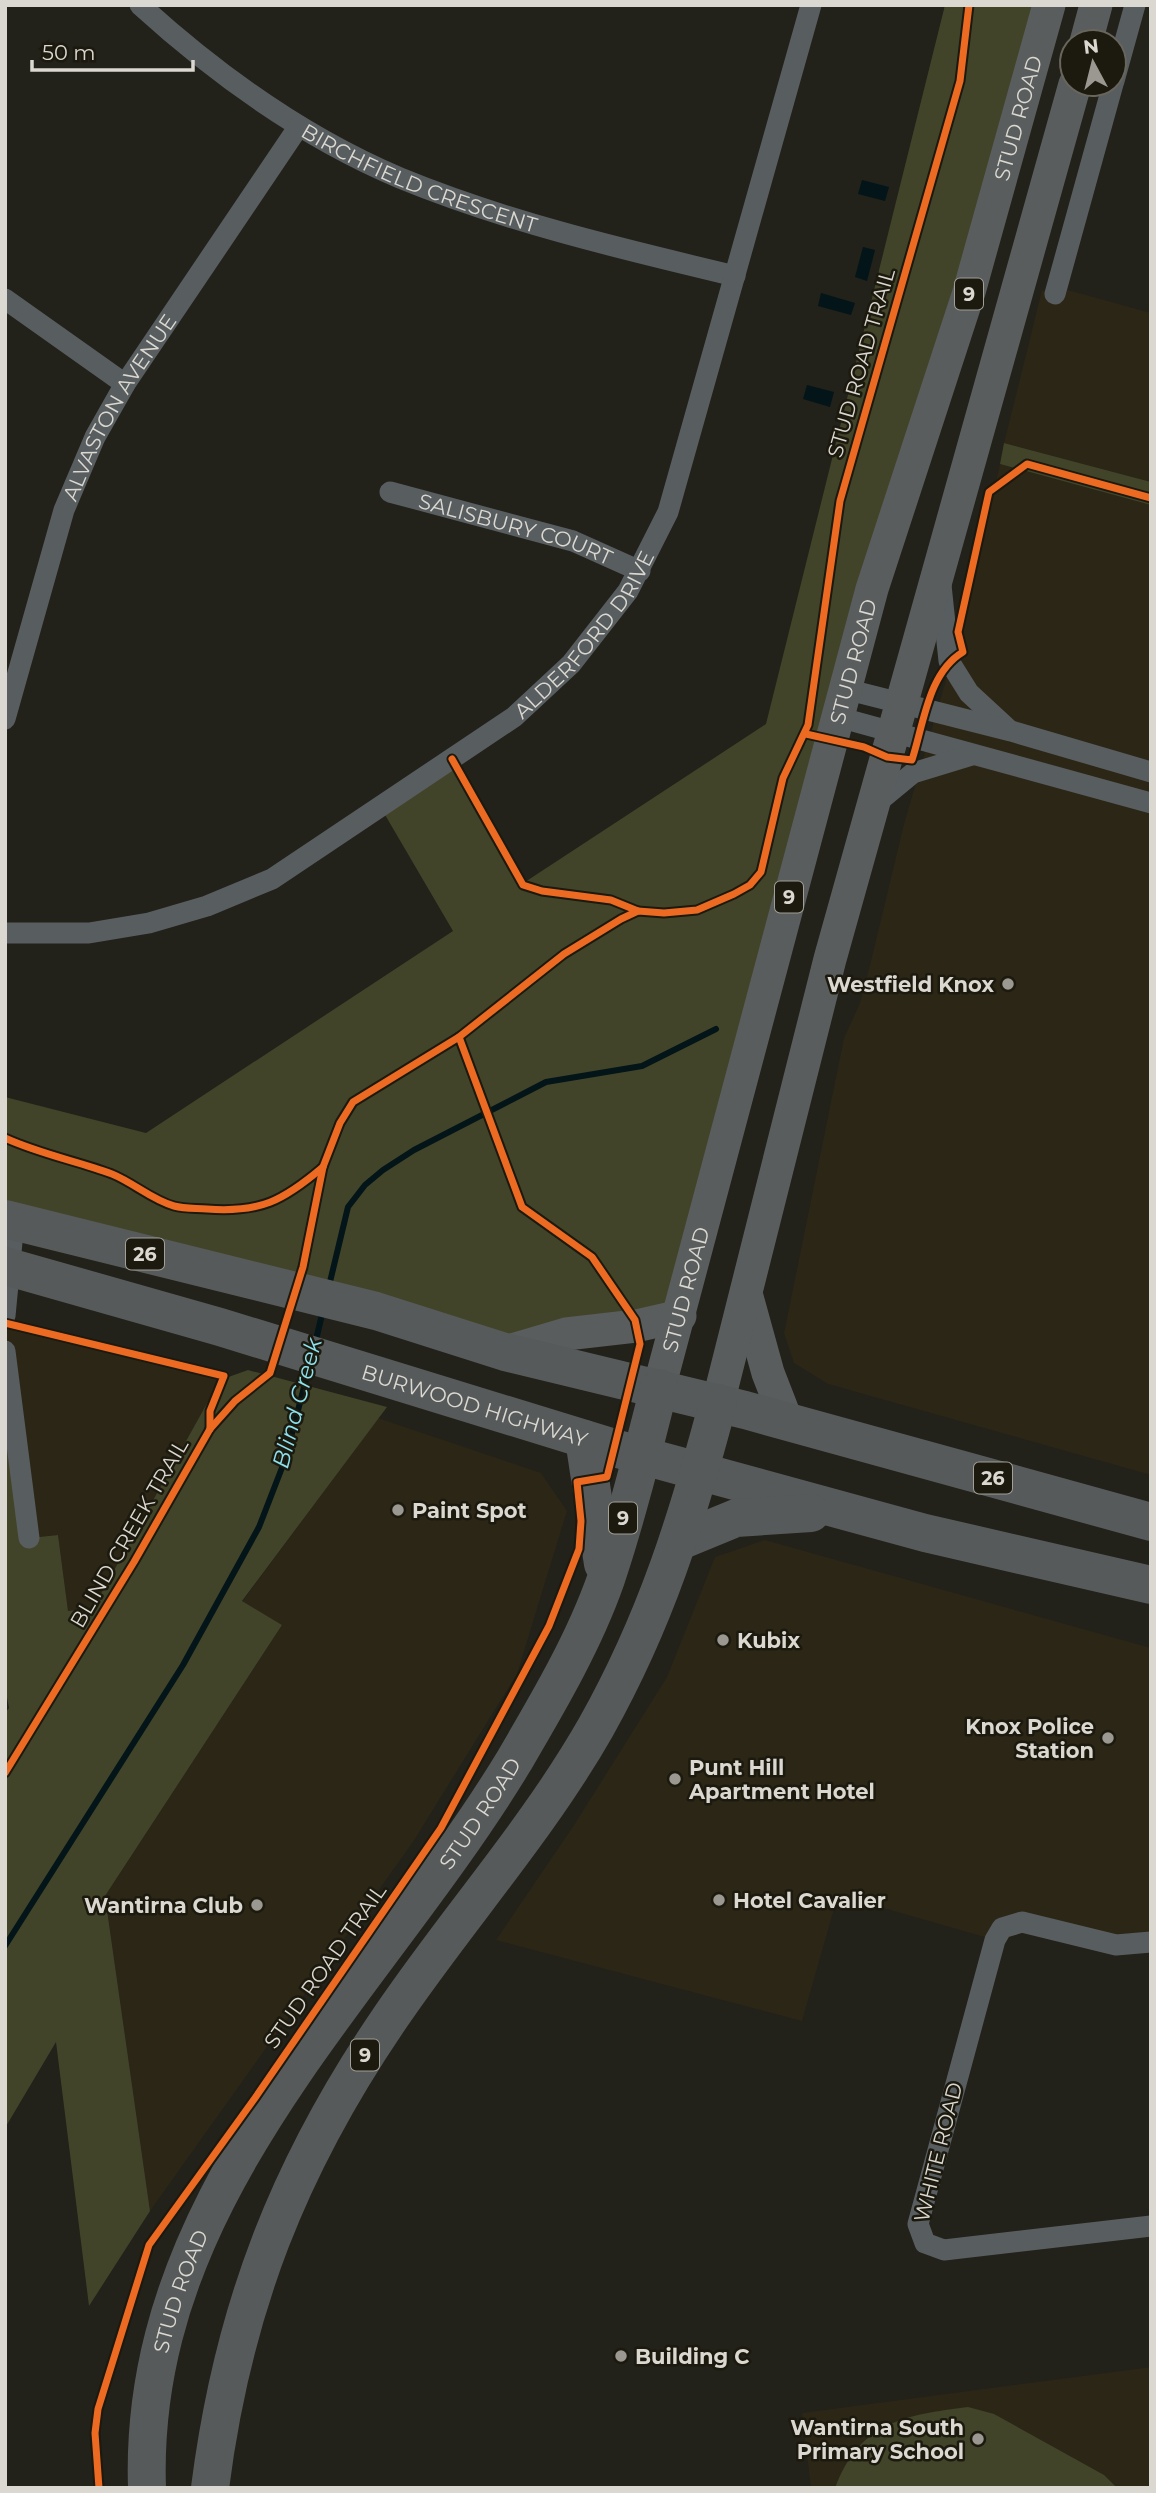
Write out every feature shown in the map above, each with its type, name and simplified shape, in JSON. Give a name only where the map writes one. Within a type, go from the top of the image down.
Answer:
[{"type":"highway","name":"26","points":[[10,1220],[361,1308],[505,1352],[718,1403],[1151,1522]]},
{"type":"highway","name":"BURWOOD HIGHWAY","points":[[7,1267],[330,1361],[641,1456],[841,1511],[1151,1585]]},
{"type":"highway","name":"STUD ROAD","points":[[147,2488],[152,2396],[161,2345],[202,2225],[226,2176],[280,2093],[492,1795],[558,1683],[606,1580],[659,1388]]},
{"type":"highway","name":"9","points":[[210,2488],[221,2412],[243,2317],[267,2247],[306,2159],[392,2014],[552,1796],[587,1740],[654,1611],[680,1541],[718,1403]]},
{"type":"highway","points":[[584,1439],[606,1580]]},
{"type":"highway","points":[[680,1541],[736,1518],[841,1511]]},
{"type":"main road","points":[[1090,28],[1096,5]]},
{"type":"main road","name":"STUD ROAD","points":[[659,1388],[876,574],[969,292],[1048,7]]},
{"type":"main road","name":"9","points":[[718,1403],[782,1139],[1071,98]]},
{"type":"main road","points":[[746,1294],[768,1373],[787,1422]]},
{"type":"main road","points":[[505,1352],[566,1334],[636,1326],[680,1316]]},
{"type":"street","name":"BIRCHFIELD CRESCENT","points":[[140,5],[219,72],[299,126],[398,177],[528,223],[735,276]]},
{"type":"street","name":"ALDERFORD DRIVE","points":[[5,933],[89,933],[149,923],[238,895],[295,866],[492,732],[543,692],[598,632],[640,571],[675,493],[811,5]]},
{"type":"street","points":[[1128,31],[1135,5]]},
{"type":"street","points":[[1055,294],[1110,98]]},
{"type":"street","name":"ALVASTON AVENUE","points":[[5,719],[64,510],[95,437],[125,384],[299,126]]},
{"type":"street","points":[[5,299],[125,384]]},
{"type":"street","name":"SALISBURY COURT","points":[[390,492],[573,541],[640,571]]},
{"type":"street","points":[[939,569],[949,661],[969,693],[1011,731]]},
{"type":"street","points":[[842,703],[898,718],[1011,731],[1151,772]]},
{"type":"street","points":[[842,703],[898,718],[972,755],[1151,803]]},
{"type":"street","points":[[873,806],[913,773],[972,755]]},
{"type":"street","points":[[5,1317],[10,1220]]},
{"type":"street","points":[[5,1351],[29,1538]]},
{"type":"street","name":"WHITE ROAD","points":[[1151,1942],[1116,1945],[1023,1922],[1007,1924],[995,1940],[920,2208],[918,2224],[921,2238],[930,2247],[950,2250],[1151,2226]]},
{"type":"shaded area","points":[[862,180],[889,187],[885,201],[858,194]]},
{"type":"shaded area","points":[[863,247],[875,250],[867,281],[855,277]]},
{"type":"shaded area","points":[[1057,287],[1151,313],[1151,482],[1004,443],[1042,290],[1055,294]]},
{"type":"shaded area","points":[[821,293],[855,303],[851,315],[818,306]]},
{"type":"shaded area","points":[[807,385],[834,392],[830,407],[803,399]]},
{"type":"shaded area","name":"Westfield Knox","points":[[1000,464],[1151,505],[1151,1475],[828,1384],[794,1363],[784,1333],[844,1038],[860,1003],[904,824],[967,608]]},
{"type":"shaded area","points":[[5,1328],[220,1380],[93,1608],[68,1611],[58,1535],[29,1538],[5,1351]]},
{"type":"shaded area","points":[[378,1418],[541,1473],[567,1511],[517,1674],[413,1842],[150,2211],[105,1896],[282,1625],[242,1602]]},
{"type":"shaded area","points":[[765,1540],[1151,1648],[1151,1942],[1022,1922],[995,1940],[838,1895],[802,2021],[496,1940],[574,1825],[667,1677],[715,1557]]},
{"type":"shaded area","name":"Wantirna South Primary School","points":[[1151,2367],[1151,2488],[811,2488],[802,2413]]},
{"type":"green space","points":[[945,5],[1046,5],[680,1316],[505,1352],[5,1219],[5,1097],[146,1133],[453,931],[381,808],[456,756],[525,882],[766,724]]},
{"type":"green space","points":[[1004,443],[1151,482],[1151,505],[1000,464]]},
{"type":"green space","points":[[5,1351],[30,1538],[58,1535],[68,1611],[93,1608],[220,1380],[248,1370],[387,1407],[242,1601],[282,1625],[105,1896],[150,2211],[89,2306],[56,2042],[5,2128],[5,1713],[9,1708],[5,1687]]},
{"type":"green space","points":[[968,2407],[994,2414],[1104,2475],[1117,2488],[835,2488],[845,2466],[871,2435],[905,2419]]},
{"type":"waterway","name":"Blind Creek","points":[[329,1286],[348,1207],[365,1185],[383,1170],[414,1150],[546,1082],[642,1066],[716,1029]]},
{"type":"waterway","name":"Blind Creek","points":[[315,1344],[323,1310]]},
{"type":"waterway","name":"Blind Creek","points":[[5,1946],[183,1665],[259,1527],[285,1460],[309,1368]]},
{"type":"cycle path","name":"STUD ROAD TRAIL","points":[[5,1773],[134,1562],[210,1429],[235,1401],[270,1373],[303,1267],[323,1167],[340,1123],[353,1102],[459,1037],[564,954],[621,919],[638,911],[664,913],[697,910],[750,885],[761,872],[783,778],[808,725],[840,501],[960,81],[969,5]]},
{"type":"cycle path","points":[[806,734],[864,747],[887,757],[912,760],[935,686],[951,661],[963,652],[958,632],[989,492],[1027,464],[1151,498]]},
{"type":"cycle path","points":[[452,759],[523,885],[542,891],[611,900],[638,911]]},
{"type":"cycle path","name":"STUD ROAD TRAIL","points":[[99,2488],[95,2433],[98,2409],[149,2245],[255,2098],[441,1828],[549,1626],[579,1549],[581,1521],[577,1482],[607,1477],[610,1465],[640,1344],[635,1320],[592,1257],[522,1207],[459,1037]]},
{"type":"cycle path","points":[[5,1138],[112,1174],[158,1200],[186,1208],[242,1209],[270,1202],[283,1196],[323,1167]]},
{"type":"cycle path","points":[[5,1323],[224,1376],[210,1411],[210,1429]]},
{"type":"place","name":"Westfield Knox","points":[[1008,984]]},
{"type":"place","name":"Paint Spot","points":[[398,1510]]},
{"type":"place","name":"Kubix","points":[[723,1640]]},
{"type":"place","name":"Knox Police Station","points":[[1108,1738]]},
{"type":"place","name":"Punt Hill Apartment Hotel","points":[[675,1779]]},
{"type":"place","name":"Hotel Cavalier","points":[[719,1900]]},
{"type":"place","name":"Wantirna Club","points":[[257,1905]]},
{"type":"place","name":"Building C","points":[[621,2356]]},
{"type":"place","name":"Wantirna South Primary School","points":[[978,2439]]}]
